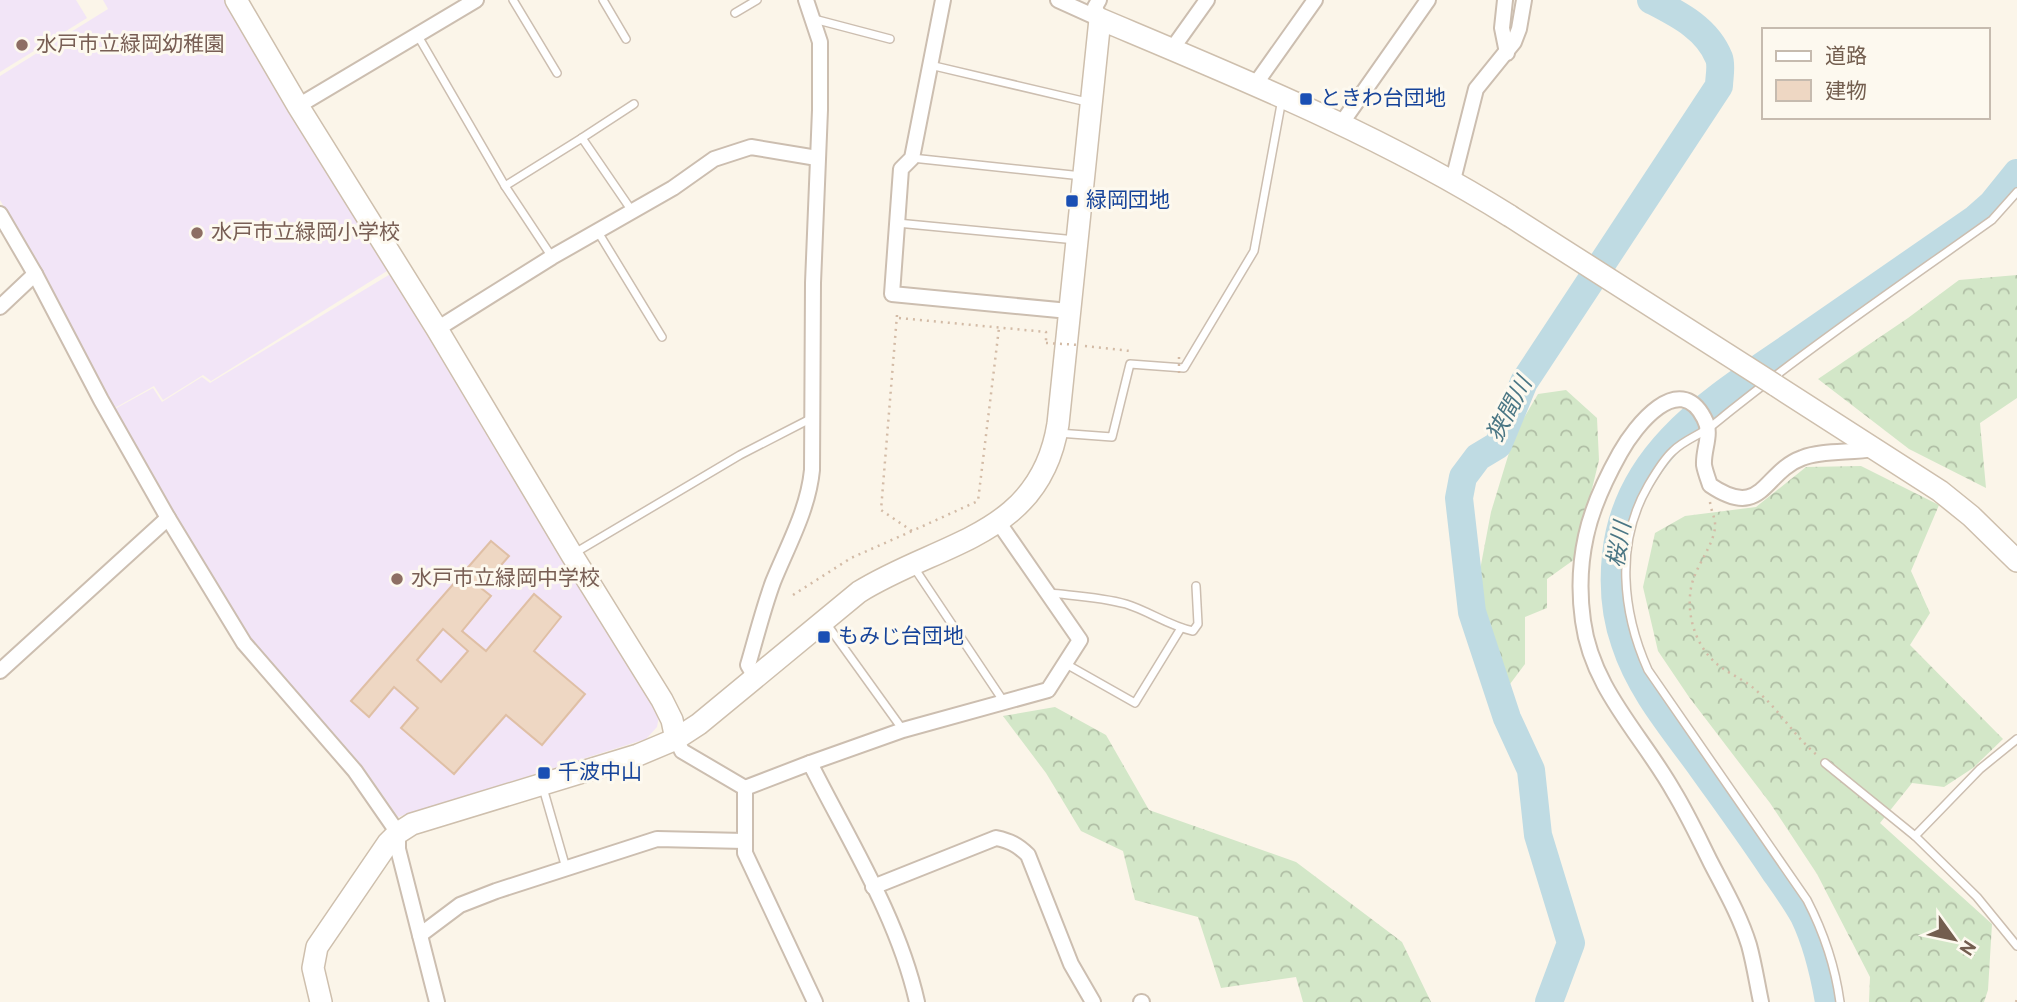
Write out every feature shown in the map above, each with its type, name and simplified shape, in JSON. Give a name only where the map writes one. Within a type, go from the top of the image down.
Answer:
[{"type":"street","points":[[236,0],[662,700],[682,751],[745,788]]},
{"type":"street","points":[[299,106],[476,0]]},
{"type":"street","points":[[755,677],[748,665],[772,586],[810,492],[820,42],[806,0]]},
{"type":"street","points":[[943,0],[912,158],[901,169],[892,294],[1069,310]]},
{"type":"street","points":[[1058,0],[1100,10],[1172,50],[1387,145],[1452,180],[1940,491],[1971,516],[2017,561]]},
{"type":"street","points":[[1172,50],[1207,0]]},
{"type":"street","points":[[1254,86],[1315,0]]},
{"type":"street","points":[[1341,124],[1427,0]]},
{"type":"street","points":[[1505,0],[1502,28],[1507,53]]},
{"type":"street","points":[[1452,180],[1476,89],[1507,53],[1519,29],[1524,0]]},
{"type":"street","points":[[321,1002],[313,968],[317,947],[397,833],[412,824],[638,755],[676,739],[699,724],[824,620],[882,578],[999,523],[1035,488],[1049,460],[1057,433],[1100,10]]},
{"type":"street","points":[[437,329],[552,257],[673,188],[714,159],[751,147],[817,159]]},
{"type":"street","points":[[0,214],[167,518],[244,643],[355,771],[397,833],[398,849],[437,1002]]},
{"type":"street","points":[[0,307],[35,274]]},
{"type":"street","points":[[1761,1002],[1749,946],[1739,918],[1674,791],[1609,696],[1592,656],[1583,620],[1581,569],[1586,535],[1599,496],[1619,454],[1648,417],[1663,404],[1676,398],[1692,402],[1706,424],[1709,440],[1704,465],[1710,485],[1729,496],[1741,498],[1755,495],[1784,467],[1802,458],[1873,449]]},
{"type":"street","points":[[0,671],[167,518]]},
{"type":"street","points":[[745,788],[903,730],[1048,690],[1080,640],[999,523]]},
{"type":"street","points":[[810,763],[873,887],[895,937],[916,1002]]},
{"type":"street","points":[[745,788],[746,853],[815,1002]]},
{"type":"street","points":[[873,887],[996,838],[1020,846],[1028,855],[1071,964],[1093,1002]]},
{"type":"street","points":[[420,936],[460,905],[657,839],[745,841]]},
{"type":"lane","points":[[513,0],[557,72]]},
{"type":"lane","points":[[603,0],[626,38]]},
{"type":"lane","points":[[735,13],[757,0]]},
{"type":"lane","points":[[814,19],[890,39]]},
{"type":"lane","points":[[418,36],[505,186],[552,257]]},
{"type":"lane","points":[[930,65],[1091,103]]},
{"type":"lane","points":[[1057,433],[1112,437],[1130,364],[1184,368],[1254,251],[1283,98]]},
{"type":"lane","points":[[505,186],[634,104]]},
{"type":"lane","points":[[582,138],[633,212]]},
{"type":"lane","points":[[912,158],[1083,176]]},
{"type":"lane","points":[[1840,1002],[1831,956],[1807,900],[1659,689],[1639,651],[1628,611],[1628,544],[1640,502],[1672,452],[1808,350],[1992,220],[2017,192]]},
{"type":"lane","points":[[897,223],[1077,240]]},
{"type":"lane","points":[[598,232],[662,337]]},
{"type":"lane","points":[[572,555],[740,455],[813,418]]},
{"type":"lane","points":[[912,564],[1004,702]]},
{"type":"lane","points":[[1047,593],[1098,597],[1129,605],[1193,631],[1198,624],[1196,586]]},
{"type":"lane","points":[[824,620],[903,730]]},
{"type":"lane","points":[[1066,664],[1135,703],[1181,628]]},
{"type":"lane","points":[[1914,836],[1980,769],[2017,739]]},
{"type":"lane","points":[[1825,763],[1914,836],[1977,897],[2017,946]]},
{"type":"lane","points":[[542,784],[566,868]]},
{"type":"path","points":[[912,531],[881,510],[898,317],[1046,332],[1046,343],[1142,352]]},
{"type":"path","points":[[793,596],[851,558],[978,501],[999,328]]},
{"type":"path","points":[[1179,357],[1179,376]]},
{"type":"path","points":[[1710,485],[1709,505],[1714,515],[1715,528],[1695,573],[1689,597],[1695,632],[1704,650],[1717,664],[1757,691],[1825,763]]},
{"type":"shaded area","name":"水戸市立緑岡幼稚園","points":[[0,0],[76,0],[87,18],[0,72]]},
{"type":"shaded area","name":"水戸市立緑岡小学校","points":[[103,0],[229,0],[395,266],[211,381],[203,375],[163,400],[154,386],[113,409],[41,271],[0,200],[0,76],[108,9]]},
{"type":"shaded area","name":"水戸市立緑岡中学校","points":[[397,270],[656,703],[659,716],[657,727],[646,739],[398,817],[363,767],[250,638],[173,519],[113,410],[153,388],[162,402],[202,377],[210,383]]},
{"type":"green space","points":[[2017,275],[2017,398],[1980,423],[1986,488],[1909,449],[1818,379],[1959,280]]},
{"type":"green space","points":[[1566,390],[1597,418],[1599,460],[1575,559],[1547,579],[1547,608],[1525,617],[1525,664],[1510,684],[1476,591],[1491,512],[1515,433],[1538,394]]},
{"type":"green space","points":[[1861,466],[1939,505],[1911,571],[1930,613],[1910,645],[2003,739],[1973,768],[1944,787],[1912,783],[1880,823],[1992,924],[1988,990],[1984,1002],[1869,1002],[1870,977],[1817,874],[1770,803],[1689,697],[1658,651],[1643,587],[1655,533],[1685,516],[1756,507],[1806,467]]},
{"type":"green space","points":[[1055,707],[1106,735],[1149,810],[1296,862],[1402,942],[1431,1002],[1303,1002],[1296,977],[1221,988],[1198,917],[1135,900],[1123,851],[1081,831],[1046,773],[1003,716]]},
{"type":"building","points":[[491,541],[509,556],[481,588],[491,596],[462,631],[486,651],[534,594],[561,617],[534,651],[585,694],[542,745],[506,715],[454,774],[401,728],[418,708],[394,687],[369,717],[351,701]],"holes":[[[443,629],[468,651],[441,682],[417,660]]]},
{"type":"waterway","name":"狭間川","points":[[1549,1002],[1571,943],[1538,835],[1531,770],[1507,718],[1472,612],[1459,498],[1463,477],[1478,457],[1498,445],[1524,382],[1719,86],[1720,61],[1707,38],[1691,23],[1651,0]]},
{"type":"waterway","name":"桜川","points":[[1829,1002],[1816,947],[1801,910],[1659,708],[1631,660],[1619,622],[1615,588],[1616,555],[1624,516],[1639,482],[1660,452],[1713,401],[1975,219],[1992,204],[2017,173]]},
{"type":"place","name":"水戸市立緑岡幼稚園","points":[[22,45]]},
{"type":"place","name":"ときわ台団地","points":[[1306,99]]},
{"type":"place","name":"緑岡団地","points":[[1072,201]]},
{"type":"place","name":"水戸市立緑岡小学校","points":[[197,233]]},
{"type":"place","name":"水戸市立緑岡中学校","points":[[397,579]]},
{"type":"place","name":"もみじ台団地","points":[[824,637]]},
{"type":"place","name":"千波中山","points":[[544,773]]}]
